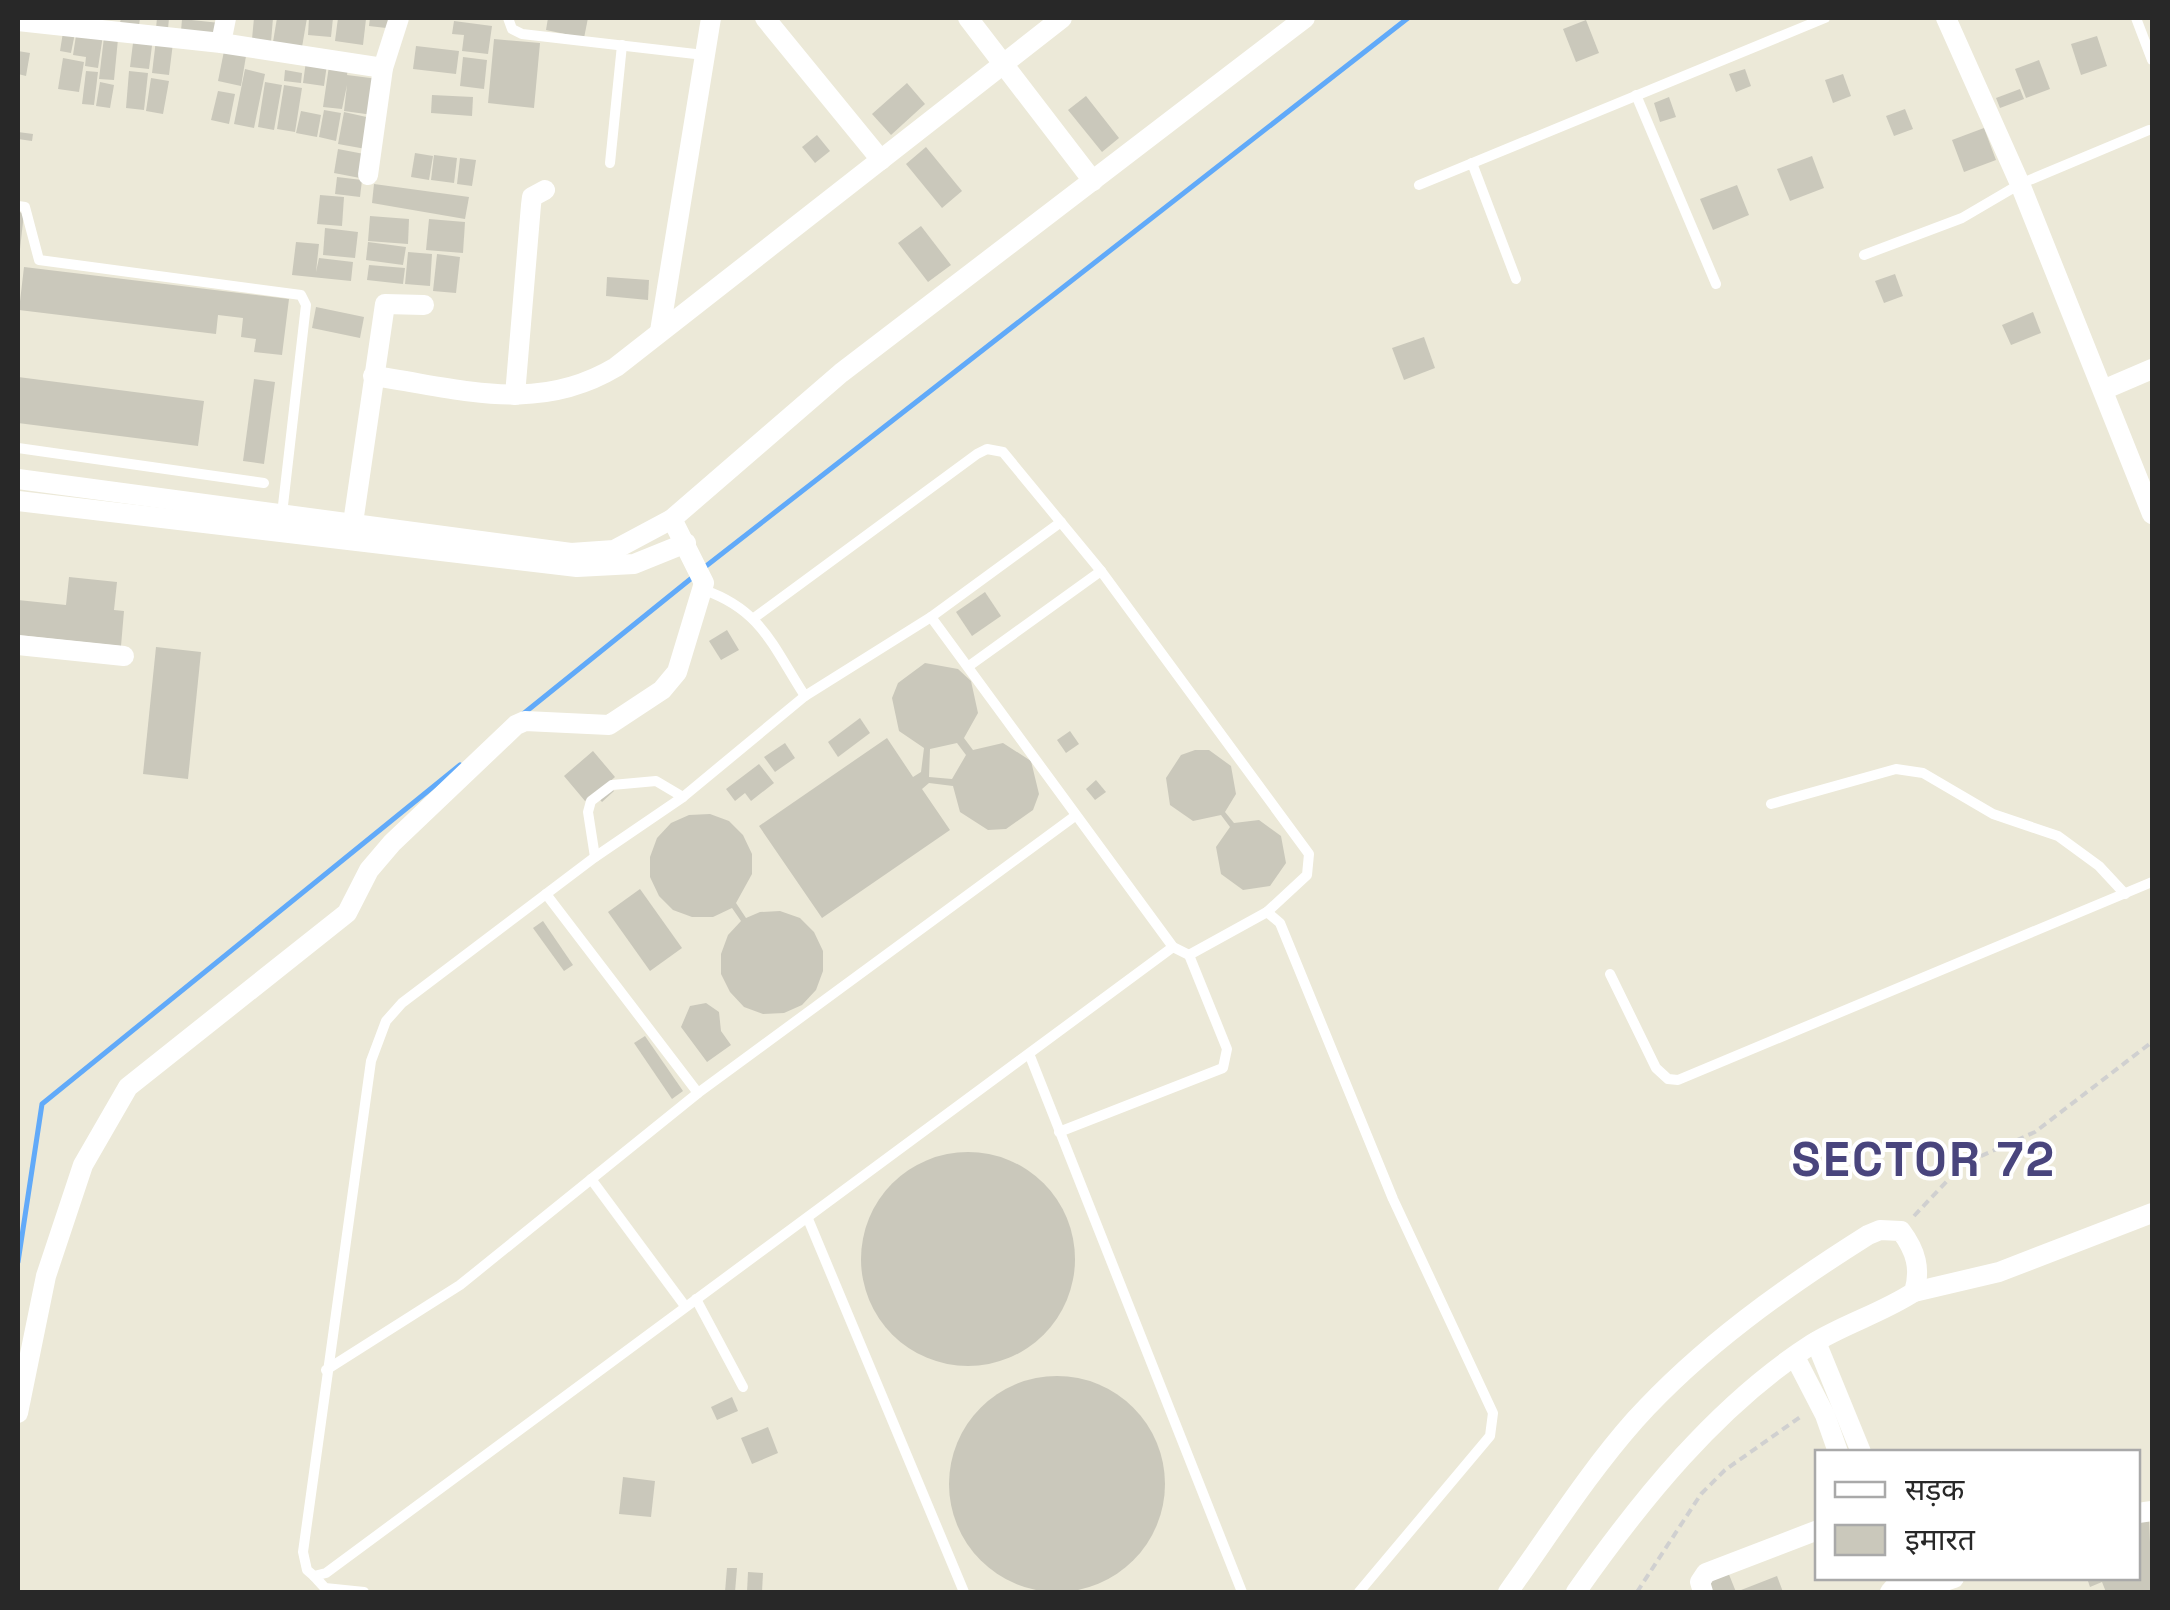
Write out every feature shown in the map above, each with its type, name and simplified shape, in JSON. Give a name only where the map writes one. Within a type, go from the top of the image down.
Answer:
[{"type":"street","points":[[221,43],[226,18]]},
{"type":"street","points":[[368,175],[383,68],[398,18]]},
{"type":"street","points":[[660,331],[710,18]]},
{"type":"street","points":[[765,18],[881,160]]},
{"type":"street","points":[[968,18],[1093,181]]},
{"type":"street","points":[[373,376],[515,395],[548,394],[586,384],[660,331],[1062,18]]},
{"type":"street","points":[[18,479],[571,553],[614,550],[672,520],[841,373],[1306,18]]},
{"type":"street","points":[[1946,18],[2020,184],[2152,514]]},
{"type":"street","points":[[18,21],[221,43],[383,68]]},
{"type":"street","points":[[515,395],[530,205],[532,197],[544,190]]},
{"type":"street","points":[[353,523],[384,304],[424,305]]},
{"type":"street","points":[[2103,390],[2152,369]]},
{"type":"street","points":[[18,501],[576,567],[634,564],[696,568]]},
{"type":"street","points":[[18,1414],[46,1276],[83,1165],[128,1087],[340,920],[392,843],[516,725],[525,720],[609,725],[662,690],[678,672],[696,568],[672,520]]},
{"type":"street","points":[[18,645],[124,656]]},
{"type":"street","points":[[1576,1592],[1660,1481],[1748,1396],[1816,1342],[1914,1292],[1999,1272],[2152,1212]]},
{"type":"street","points":[[1508,1592],[1635,1420],[1773,1295],[1880,1230],[1901,1232],[1913,1246],[1917,1262],[1914,1292]]},
{"type":"street","points":[[1816,1342],[1860,1450]]},
{"type":"street","points":[[1795,1357],[1837,1450]]},
{"type":"street","points":[[1703,1592],[1700,1582],[1706,1572],[1815,1531]]},
{"type":"street","points":[[1906,1586],[1942,1580]]},
{"type":"lane","points":[[508,18],[512,29],[522,34],[704,55]]},
{"type":"lane","points":[[1419,185],[1826,18]]},
{"type":"lane","points":[[2136,18],[2152,60]]},
{"type":"lane","points":[[610,162],[622,45]]},
{"type":"lane","points":[[1636,95],[1716,284]]},
{"type":"lane","points":[[1864,255],[1962,218],[2020,184],[2149,130]]},
{"type":"lane","points":[[1472,163],[1516,279]]},
{"type":"lane","points":[[18,206],[26,207],[39,260],[301,295],[306,305],[282,514]]},
{"type":"lane","points":[[18,448],[264,483]]},
{"type":"lane","points":[[754,618],[986,449],[1002,452],[1101,571],[1309,854],[1307,875],[1268,912],[1189,955]]},
{"type":"lane","points":[[364,1592],[324,1588],[307,1570],[302,1552],[371,1061],[380,1032],[402,1003],[595,857],[683,797],[805,696],[932,617],[1061,522]]},
{"type":"lane","points":[[696,568],[754,618],[805,696]]},
{"type":"lane","points":[[970,666],[1101,571]]},
{"type":"lane","points":[[932,617],[1172,947],[1189,955],[1227,1049],[1223,1068],[1059,1132]]},
{"type":"lane","points":[[1770,804],[1896,769],[1923,772],[1993,814],[2058,836],[2099,866],[2125,894]]},
{"type":"lane","points":[[595,857],[588,812],[592,801],[612,785],[656,781],[683,797]]},
{"type":"lane","points":[[326,1370],[460,1285],[698,1093],[1075,816]]},
{"type":"lane","points":[[1610,974],[1656,1068],[1668,1079],[1678,1080],[2152,882]]},
{"type":"lane","points":[[546,894],[698,1093]]},
{"type":"lane","points":[[1268,912],[1280,923],[1393,1199],[1493,1413],[1490,1436],[1358,1592]]},
{"type":"lane","points":[[314,1576],[326,1572],[808,1219],[1172,947]]},
{"type":"lane","points":[[1030,1056],[1242,1592]]},
{"type":"lane","points":[[592,1179],[690,1302],[743,1386]]},
{"type":"lane","points":[[808,1219],[964,1592]]},
{"type":"path","points":[[1901,1232],[1963,1164],[2035,1132],[2152,1042]]},
{"type":"path","points":[[1637,1592],[1701,1494],[1726,1470],[1819,1404]]},
{"type":"building","points":[[121,18],[140,18],[139,26],[120,23]]},
{"type":"building","points":[[157,18],[169,18],[168,29],[156,28]]},
{"type":"building","points":[[254,18],[273,18],[271,42],[252,39]]},
{"type":"building","points":[[277,18],[307,18],[302,47],[273,42]]},
{"type":"building","points":[[309,18],[333,18],[331,37],[308,35]]},
{"type":"building","points":[[338,18],[366,19],[363,45],[335,41]]},
{"type":"building","points":[[370,18],[396,18],[395,29],[369,26]]},
{"type":"building","points":[[548,18],[588,18],[584,38],[546,30]]},
{"type":"building","points":[[182,19],[220,23],[219,35],[181,31]]},
{"type":"building","points":[[1586,20],[1599,53],[1576,62],[1563,29]]},
{"type":"building","points":[[454,21],[492,26],[488,54],[462,51],[464,35],[452,34]]},
{"type":"building","points":[[64,26],[76,28],[71,53],[60,51]]},
{"type":"building","points":[[77,29],[103,35],[98,68],[85,66],[86,57],[73,55]]},
{"type":"building","points":[[134,35],[153,38],[149,69],[130,67]]},
{"type":"building","points":[[2097,36],[2107,66],[2081,75],[2071,44]]},
{"type":"building","points":[[104,37],[118,39],[114,80],[99,79]]},
{"type":"building","points":[[494,39],[540,43],[534,108],[488,103]]},
{"type":"building","points":[[156,40],[173,43],[169,75],[152,73]]},
{"type":"building","points":[[225,46],[247,50],[241,86],[218,81]]},
{"type":"building","points":[[416,46],[459,51],[456,74],[413,69]]},
{"type":"building","points":[[18,51],[30,53],[26,76],[18,74]]},
{"type":"building","points":[[463,57],[487,60],[484,89],[460,86]]},
{"type":"building","points":[[63,58],[84,62],[79,92],[58,89]]},
{"type":"building","points":[[2039,60],[2050,89],[2026,98],[2015,69]]},
{"type":"building","points":[[306,61],[327,64],[324,86],[303,83]]},
{"type":"building","points":[[329,66],[348,68],[347,75],[378,79],[373,115],[344,111],[347,85],[342,109],[323,107]]},
{"type":"building","points":[[245,69],[265,74],[254,128],[234,124]]},
{"type":"building","points":[[1745,69],[1751,86],[1736,92],[1729,74]]},
{"type":"building","points":[[285,70],[302,73],[301,83],[284,81]]},
{"type":"building","points":[[86,71],[98,72],[94,105],[82,104]]},
{"type":"building","points":[[129,71],[148,73],[144,110],[126,108]]},
{"type":"building","points":[[1843,74],[1851,96],[1833,103],[1825,80]]},
{"type":"building","points":[[151,78],[169,81],[163,114],[146,111]]},
{"type":"building","points":[[100,82],[114,85],[110,108],[96,106]]},
{"type":"building","points":[[265,82],[282,85],[274,130],[258,127]]},
{"type":"building","points":[[907,83],[925,104],[891,135],[872,114]]},
{"type":"building","points":[[284,85],[302,88],[295,132],[277,129]]},
{"type":"building","points":[[2020,89],[2024,99],[2000,108],[1996,98]]},
{"type":"building","points":[[218,91],[235,94],[229,124],[211,120]]},
{"type":"building","points":[[432,95],[473,97],[472,116],[431,113]]},
{"type":"building","points":[[1086,96],[1119,138],[1102,152],[1068,110]]},
{"type":"building","points":[[1669,97],[1676,117],[1660,122],[1654,103]]},
{"type":"building","points":[[1905,109],[1913,129],[1894,136],[1886,116]]},
{"type":"building","points":[[324,110],[341,113],[336,141],[319,137]]},
{"type":"building","points":[[301,111],[321,115],[317,137],[296,133]]},
{"type":"building","points":[[344,112],[371,118],[366,149],[338,144]]},
{"type":"building","points":[[1984,128],[1996,160],[1964,172],[1952,140]]},
{"type":"building","points":[[18,132],[33,134],[32,141],[18,139]]},
{"type":"building","points":[[817,135],[830,151],[815,163],[802,147]]},
{"type":"building","points":[[926,147],[962,191],[942,208],[906,164]]},
{"type":"building","points":[[338,149],[364,154],[360,178],[334,173]]},
{"type":"building","points":[[415,153],[433,156],[429,180],[411,177]]},
{"type":"building","points":[[434,155],[457,158],[454,183],[431,180]]},
{"type":"building","points":[[1812,156],[1824,188],[1790,201],[1777,169]]},
{"type":"building","points":[[460,158],[476,160],[472,186],[457,184]]},
{"type":"building","points":[[337,177],[362,180],[360,197],[335,194]]},
{"type":"building","points":[[374,184],[469,197],[465,219],[372,203]]},
{"type":"building","points":[[1737,185],[1749,215],[1713,230],[1700,199]]},
{"type":"building","points":[[320,195],[344,197],[342,226],[317,224]]},
{"type":"building","points":[[18,212],[24,213],[20,249],[18,249]]},
{"type":"building","points":[[370,216],[409,219],[408,244],[368,241]]},
{"type":"building","points":[[429,219],[465,222],[463,253],[426,250]]},
{"type":"building","points":[[921,226],[951,265],[928,282],[898,243]]},
{"type":"building","points":[[325,228],[358,232],[355,258],[323,255]]},
{"type":"building","points":[[296,242],[319,244],[316,272],[319,258],[353,262],[351,281],[292,275]]},
{"type":"building","points":[[368,242],[406,247],[403,265],[366,260]]},
{"type":"building","points":[[408,252],[432,254],[430,286],[405,284]]},
{"type":"building","points":[[437,254],[460,257],[456,293],[433,291]]},
{"type":"building","points":[[369,265],[405,268],[403,284],[367,280]]},
{"type":"building","points":[[24,267],[289,299],[282,355],[254,352],[256,339],[241,337],[243,318],[218,315],[216,334],[19,310]]},
{"type":"building","points":[[1895,274],[1903,296],[1884,303],[1875,281]]},
{"type":"building","points":[[607,277],[649,280],[648,300],[606,296]]},
{"type":"building","points":[[316,307],[364,317],[360,338],[312,328]]},
{"type":"building","points":[[2033,312],[2041,333],[2011,345],[2002,325]]},
{"type":"building","points":[[1424,337],[1435,368],[1404,380],[1392,348]]},
{"type":"building","points":[[18,377],[204,401],[198,446],[18,423]]},
{"type":"building","points":[[254,379],[275,382],[264,464],[243,461]]},
{"type":"building","points":[[69,577],[117,582],[114,610],[124,611],[121,646],[18,635],[18,600],[66,605]]},
{"type":"building","points":[[985,592],[1001,616],[972,636],[956,612]]},
{"type":"building","points":[[727,630],[739,650],[721,660],[709,641]]},
{"type":"building","points":[[156,647],[201,652],[188,779],[143,774]]},
{"type":"building","points":[[925,663],[958,669],[971,681],[978,713],[964,738],[973,750],[1003,743],[1031,761],[1039,794],[1033,810],[1006,829],[988,830],[960,812],[953,786],[929,783],[922,789],[950,830],[822,918],[759,826],[887,738],[913,777],[921,772],[924,748],[899,731],[892,698],[898,683]],"holes":[[[957,743],[966,755],[952,779],[929,777],[930,749]]]},
{"type":"building","points":[[860,718],[870,733],[838,757],[828,742]]},
{"type":"building","points":[[1070,731],[1079,744],[1066,753],[1057,740]]},
{"type":"building","points":[[785,743],[795,758],[775,772],[764,757]]},
{"type":"building","points":[[1209,750],[1231,766],[1236,794],[1225,812],[1234,823],[1259,820],[1281,836],[1286,863],[1270,886],[1243,890],[1221,874],[1216,847],[1230,827],[1221,815],[1193,821],[1170,805],[1166,778],[1181,755]]},
{"type":"building","points":[[593,751],[615,777],[607,784],[614,791],[602,802],[594,793],[585,801],[564,776]]},
{"type":"building","points":[[759,764],[774,783],[751,801],[745,793],[735,801],[726,789]]},
{"type":"building","points":[[1096,780],[1106,792],[1095,800],[1086,789]]},
{"type":"building","points":[[710,814],[729,821],[743,835],[752,854],[752,874],[736,903],[746,918],[760,912],[780,911],[800,918],[814,932],[823,951],[823,971],[816,990],[802,1005],[784,1013],[763,1014],[744,1007],[721,974],[721,954],[728,935],[741,921],[732,908],[713,917],[692,917],[673,910],[659,896],[650,877],[650,857],[657,838],[671,823],[689,815]]},
{"type":"building","points":[[640,889],[682,948],[650,971],[608,912]]},
{"type":"building","points":[[543,921],[573,965],[564,971],[533,928]]},
{"type":"building","points":[[706,1003],[719,1012],[721,1031],[731,1045],[707,1062],[681,1027],[690,1006]]},
{"type":"building","points":[[645,1036],[683,1091],[672,1099],[634,1043]]},
{"type":"building","points":[[968,1152],[1009,1160],[1044,1183],[1067,1218],[1075,1259],[1067,1300],[1044,1335],[1009,1358],[968,1366],[927,1358],[892,1335],[869,1300],[861,1259],[869,1218],[892,1183],[927,1160]]},
{"type":"building","points":[[1057,1376],[1098,1385],[1133,1408],[1156,1443],[1165,1484],[1156,1525],[1133,1560],[1098,1583],[1057,1592],[1016,1583],[981,1560],[958,1525],[949,1484],[958,1443],[981,1408],[1016,1385]]},
{"type":"building","points":[[732,1397],[738,1411],[717,1420],[711,1407]]},
{"type":"building","points":[[768,1427],[778,1453],[752,1464],[741,1438]]},
{"type":"building","points":[[623,1477],[655,1481],[651,1517],[619,1514]]},
{"type":"building","points":[[2149,1518],[2152,1592],[2106,1592],[2102,1582],[2090,1587],[2088,1580],[2140,1580],[2140,1521]]},
{"type":"building","points":[[727,1568],[737,1568],[735,1592],[725,1592]]},
{"type":"building","points":[[748,1572],[763,1573],[762,1592],[747,1592]]},
{"type":"building","points":[[1728,1572],[1736,1592],[1705,1592],[1701,1582]]},
{"type":"building","points":[[1777,1576],[1783,1592],[1736,1592]]},
{"type":"waterway","points":[[701,570],[1408,18]]},
{"type":"waterway","points":[[523,714],[693,577]]},
{"type":"waterway","points":[[18,1262],[42,1104],[460,765]]},
{"type":"district","name":"SECTOR 72","points":[[1924,1159]]}]
